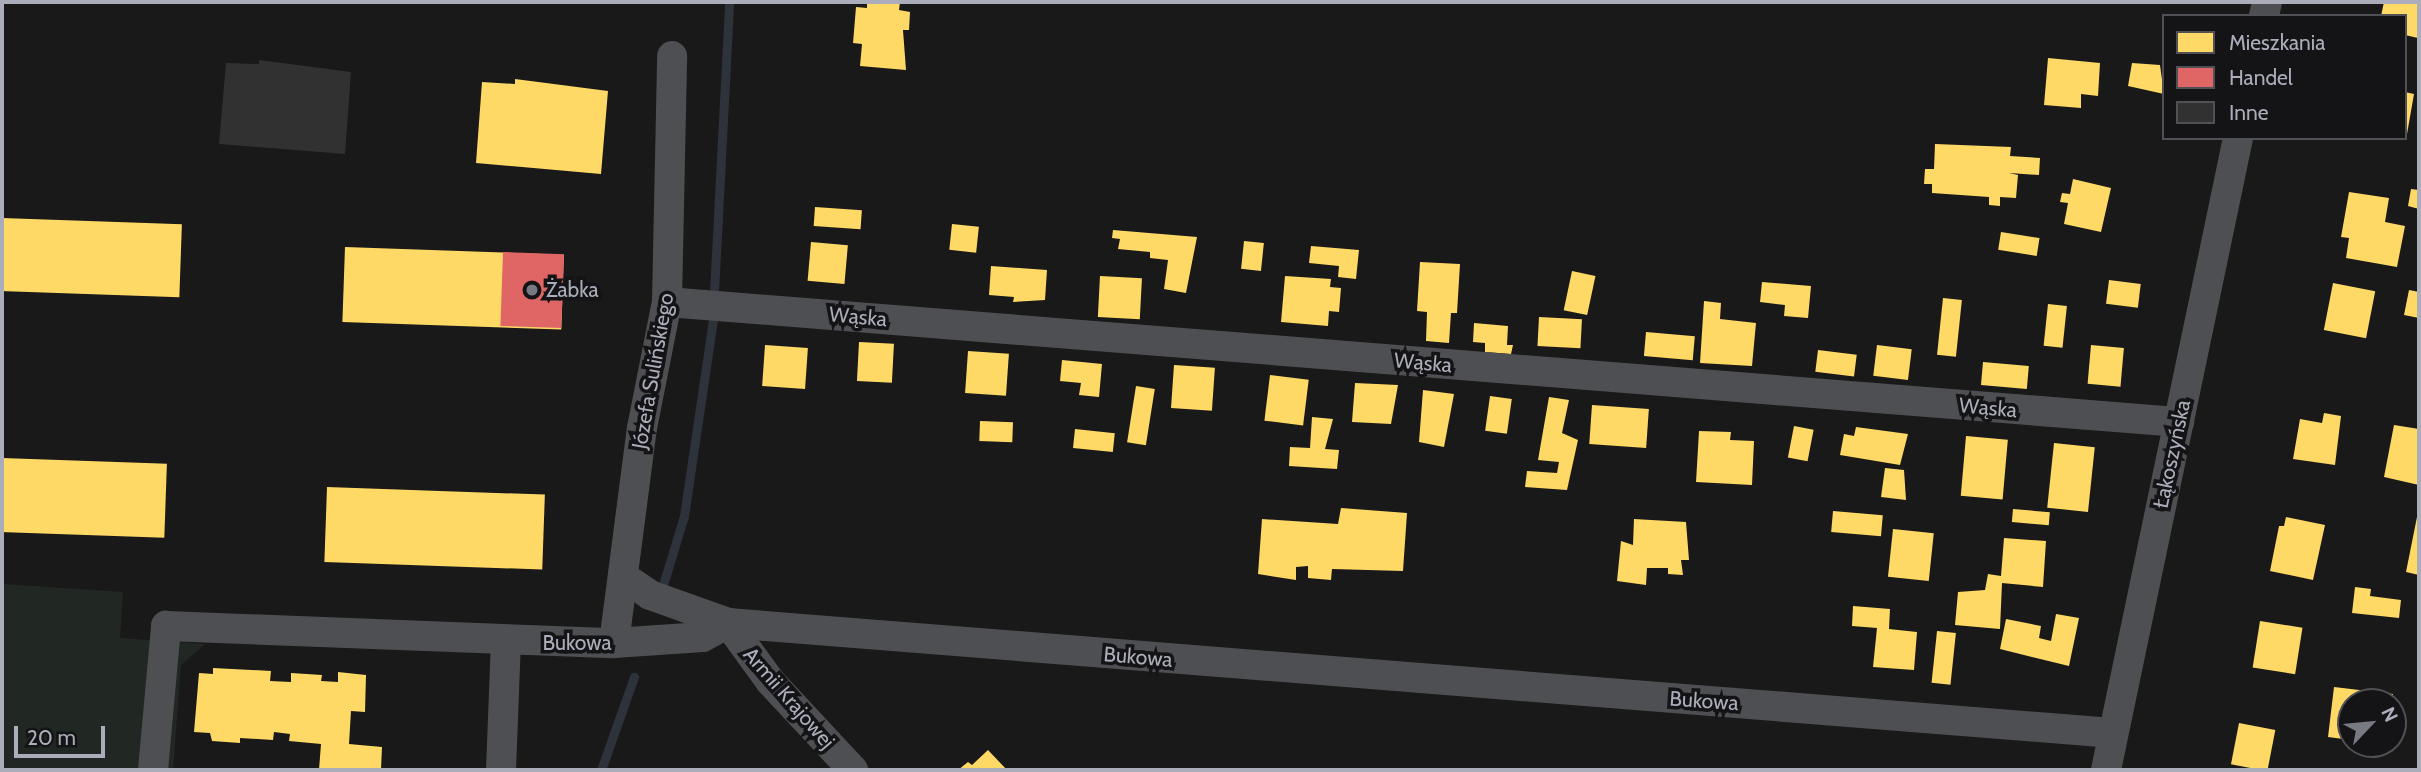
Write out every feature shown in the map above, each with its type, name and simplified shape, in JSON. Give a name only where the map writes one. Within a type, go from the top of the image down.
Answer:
[{"type":"street","name":"Józefa Sulińskiego","points":[[614,643],[625,578],[642,428],[667,302],[672,56]]},
{"type":"street","name":"Łąkoszyńska","points":[[2106,770],[2238,140]]},
{"type":"street","name":"Wąska","points":[[667,302],[2179,422]]},
{"type":"street","points":[[625,578],[650,595],[728,623]]},
{"type":"street","name":"Bukowa","points":[[153,770],[166,626],[506,642],[614,643],[703,637],[728,623],[2113,733]]},
{"type":"street","name":"Armii Krajowej","points":[[728,623],[770,681],[853,770]]},
{"type":"street","points":[[500,770],[506,642]]},
{"type":"shaded area","points":[[2,584],[123,592],[120,638],[205,644],[181,665],[173,770],[2,770]]},
{"type":"building: Mieszkania","points":[[867,2],[900,2],[899,10],[910,12],[909,30],[903,30],[906,70],[860,66],[862,44],[853,43],[856,7],[867,8]]},
{"type":"building: Mieszkania","points":[[2384,2],[2419,2],[2418,38],[2407,35],[2407,14],[2381,14]]},
{"type":"building: Mieszkania","points":[[2048,58],[2100,63],[2098,96],[2081,94],[2081,108],[2044,105]]},
{"type":"building: Mieszkania","points":[[2132,63],[2160,65],[2162,94],[2128,86]]},
{"type":"building: Mieszkania","points":[[515,79],[608,91],[601,174],[476,163],[482,82],[515,84]]},
{"type":"building: Mieszkania","points":[[2407,92],[2414,94],[2407,134]]},
{"type":"building: Mieszkania","points":[[1935,144],[2011,147],[2010,156],[2040,158],[2039,175],[2009,173],[2018,175],[2016,198],[2000,197],[2000,206],[1989,205],[1989,197],[1932,193],[1932,184],[1924,184],[1925,169],[1934,169]]},
{"type":"building: Mieszkania","points":[[2073,179],[2111,188],[2101,232],[2064,224],[2068,203],[2060,202],[2062,193],[2070,194]]},
{"type":"building: Mieszkania","points":[[2411,189],[2419,190],[2419,209],[2408,206]]},
{"type":"building: Mieszkania","points":[[2349,192],[2389,198],[2385,222],[2405,226],[2397,267],[2346,258],[2349,238],[2341,237]]},
{"type":"building: Mieszkania","points":[[815,207],[862,210],[861,229],[814,226]]},
{"type":"building: Mieszkania","points":[[2,218],[182,224],[179,297],[2,291]]},
{"type":"building: Mieszkania","points":[[952,224],[979,227],[976,253],[949,250]]},
{"type":"building: Mieszkania","points":[[1113,230],[1197,237],[1186,293],[1164,289],[1168,260],[1150,258],[1150,252],[1118,249],[1120,239],[1112,238]]},
{"type":"building: Mieszkania","points":[[2001,232],[2040,238],[2037,256],[1998,250]]},
{"type":"building: Mieszkania","points":[[1244,241],[1264,243],[1261,271],[1241,269]]},
{"type":"building: Mieszkania","points":[[811,242],[848,245],[844,284],[808,281]]},
{"type":"building: Mieszkania","points":[[1311,246],[1359,250],[1356,279],[1338,277],[1339,266],[1309,263]]},
{"type":"building: Mieszkania","points":[[345,247],[564,255],[561,330],[342,322]]},
{"type":"building: Mieszkania","points":[[1420,262],[1460,264],[1457,313],[1451,313],[1449,343],[1426,341],[1427,312],[1417,311]]},
{"type":"building: Mieszkania","points":[[991,266],[1047,270],[1045,300],[1013,302],[1014,297],[989,295]]},
{"type":"building: Mieszkania","points":[[1572,271],[1595,276],[1587,315],[1564,310]]},
{"type":"building: Mieszkania","points":[[1100,276],[1142,278],[1140,319],[1098,317]]},
{"type":"building: Mieszkania","points":[[1285,276],[1331,279],[1330,287],[1341,288],[1339,312],[1329,311],[1328,326],[1281,322]]},
{"type":"building: Mieszkania","points":[[2109,280],[2141,284],[2138,308],[2106,304]]},
{"type":"building: Mieszkania","points":[[1762,282],[1811,286],[1808,318],[1784,316],[1785,305],[1760,302]]},
{"type":"building: Mieszkania","points":[[2333,283],[2375,291],[2366,338],[2324,330]]},
{"type":"building: Mieszkania","points":[[2409,290],[2419,292],[2419,318],[2404,315]]},
{"type":"building: Mieszkania","points":[[1943,298],[1962,300],[1956,357],[1937,355]]},
{"type":"building: Mieszkania","points":[[1704,301],[1721,303],[1720,319],[1756,323],[1752,366],[1700,363]]},
{"type":"building: Mieszkania","points":[[2048,304],[2067,306],[2063,348],[2044,346]]},
{"type":"building: Mieszkania","points":[[1539,317],[1582,319],[1580,348],[1537,346]]},
{"type":"building: Mieszkania","points":[[1474,323],[1508,326],[1507,345],[1513,345],[1511,354],[1485,352],[1485,343],[1473,342]]},
{"type":"building: Mieszkania","points":[[1646,332],[1695,336],[1693,360],[1644,356]]},
{"type":"building: Mieszkania","points":[[859,342],[894,344],[892,383],[857,381]]},
{"type":"building: Mieszkania","points":[[765,345],[808,348],[805,389],[762,386]]},
{"type":"building: Mieszkania","points":[[1877,345],[1912,349],[1908,380],[1873,376]]},
{"type":"building: Mieszkania","points":[[2091,345],[2124,348],[2120,387],[2088,384]]},
{"type":"building: Mieszkania","points":[[1818,350],[1857,355],[1854,377],[1815,372]]},
{"type":"building: Mieszkania","points":[[968,351],[1009,354],[1006,396],[965,393]]},
{"type":"building: Mieszkania","points":[[1062,360],[1102,364],[1099,397],[1079,395],[1081,383],[1060,381]]},
{"type":"building: Mieszkania","points":[[1983,362],[2029,366],[2027,389],[1981,385]]},
{"type":"building: Mieszkania","points":[[1174,365],[1215,368],[1212,411],[1171,408]]},
{"type":"building: Mieszkania","points":[[1270,375],[1309,380],[1303,425],[1264,421]]},
{"type":"building: Mieszkania","points":[[1355,383],[1398,385],[1391,424],[1352,422]]},
{"type":"building: Mieszkania","points":[[1136,386],[1155,389],[1146,445],[1127,442]]},
{"type":"building: Mieszkania","points":[[1423,390],[1454,394],[1444,447],[1419,442]]},
{"type":"building: Mieszkania","points":[[1490,396],[1512,399],[1507,434],[1485,431]]},
{"type":"building: Mieszkania","points":[[1549,397],[1569,400],[1562,433],[1578,440],[1567,490],[1525,487],[1527,471],[1557,473],[1559,462],[1538,460]]},
{"type":"building: Mieszkania","points":[[1592,405],[1649,409],[1646,448],[1589,444]]},
{"type":"building: Mieszkania","points":[[2324,413],[2341,416],[2335,465],[2293,459],[2300,419],[2322,423]]},
{"type":"building: Mieszkania","points":[[1312,417],[1333,419],[1325,449],[1339,450],[1337,469],[1289,466],[1290,447],[1310,448]]},
{"type":"building: Mieszkania","points":[[980,421],[1013,422],[1012,442],[979,441]]},
{"type":"building: Mieszkania","points":[[2394,425],[2419,429],[2419,485],[2384,477]]},
{"type":"building: Mieszkania","points":[[1794,426],[1814,430],[1808,461],[1788,457]]},
{"type":"building: Mieszkania","points":[[1856,427],[1908,434],[1900,465],[1840,455],[1844,434],[1854,436]]},
{"type":"building: Mieszkania","points":[[1075,429],[1115,433],[1113,452],[1073,448]]},
{"type":"building: Mieszkania","points":[[1699,431],[1731,432],[1730,440],[1754,441],[1752,485],[1696,482]]},
{"type":"building: Mieszkania","points":[[1966,436],[2008,440],[2003,499],[1961,496]]},
{"type":"building: Mieszkania","points":[[2054,443],[2095,447],[2088,512],[2047,508]]},
{"type":"building: Mieszkania","points":[[2,458],[167,464],[164,538],[2,532]]},
{"type":"building: Mieszkania","points":[[1885,468],[1904,470],[1906,500],[1881,497]]},
{"type":"building: Mieszkania","points":[[327,487],[545,495],[542,570],[324,562]]},
{"type":"building: Mieszkania","points":[[1341,508],[1407,513],[1403,571],[1332,569],[1331,580],[1308,578],[1308,566],[1296,567],[1296,580],[1258,574],[1262,519],[1338,524]]},
{"type":"building: Mieszkania","points":[[2013,509],[2050,512],[2049,525],[2012,522]]},
{"type":"building: Mieszkania","points":[[1833,511],[1883,515],[1881,536],[1831,532]]},
{"type":"building: Mieszkania","points":[[2419,512],[2419,575],[2406,572]]},
{"type":"building: Mieszkania","points":[[2286,517],[2325,525],[2313,580],[2270,571],[2279,526],[2284,526]]},
{"type":"building: Mieszkania","points":[[1634,519],[1686,522],[1689,560],[1681,560],[1683,575],[1668,574],[1668,568],[1647,568],[1646,585],[1617,581],[1621,541],[1633,545]]},
{"type":"building: Mieszkania","points":[[1893,529],[1934,533],[1929,581],[1888,577]]},
{"type":"building: Mieszkania","points":[[2004,538],[2046,541],[2043,587],[2002,583],[2000,629],[1955,625],[1958,592],[1985,590],[1988,574],[2001,576]]},
{"type":"building: Mieszkania","points":[[2355,587],[2371,589],[2370,596],[2401,600],[2399,618],[2352,613]]},
{"type":"building: Mieszkania","points":[[1853,606],[1890,609],[1889,629],[1917,632],[1914,670],[1873,667],[1877,628],[1852,626]]},
{"type":"building: Mieszkania","points":[[2056,614],[2079,618],[2069,666],[2000,649],[2006,619],[2041,626],[2039,638],[2051,641]]},
{"type":"building: Mieszkania","points":[[2260,621],[2302,628],[2295,674],[2253,667]]},
{"type":"building: Mieszkania","points":[[1937,631],[1956,633],[1950,685],[1932,683]]},
{"type":"building: Mieszkania","points":[[213,668],[271,671],[270,681],[291,682],[291,673],[322,675],[321,681],[338,682],[338,672],[366,675],[365,712],[351,711],[349,744],[382,747],[381,770],[319,770],[321,744],[289,741],[290,734],[274,732],[273,740],[240,738],[240,743],[212,741],[210,733],[194,732],[199,673],[213,674]]},
{"type":"building: Mieszkania","points":[[2334,687],[2342,688],[2337,688],[2337,738],[2328,737]]},
{"type":"building: Mieszkania","points":[[2239,723],[2275,730],[2268,770],[2231,764]]},
{"type":"building: Mieszkania","points":[[988,750],[1007,770],[958,770],[968,762],[972,765]]},
{"type":"building: Handel","name":"Żabka","points":[[503,252],[564,254],[561,328],[500,326]]},
{"type":"building: Inne","points":[[259,60],[351,72],[345,154],[219,144],[226,63],[259,64]]},
{"type":"waterway","points":[[714,292],[729,2]]},
{"type":"waterway","points":[[663,585],[684,516],[713,319]]},
{"type":"waterway","points":[[601,770],[634,677]]},
{"type":"place","name":"Żabka","points":[[532,290]]}]
